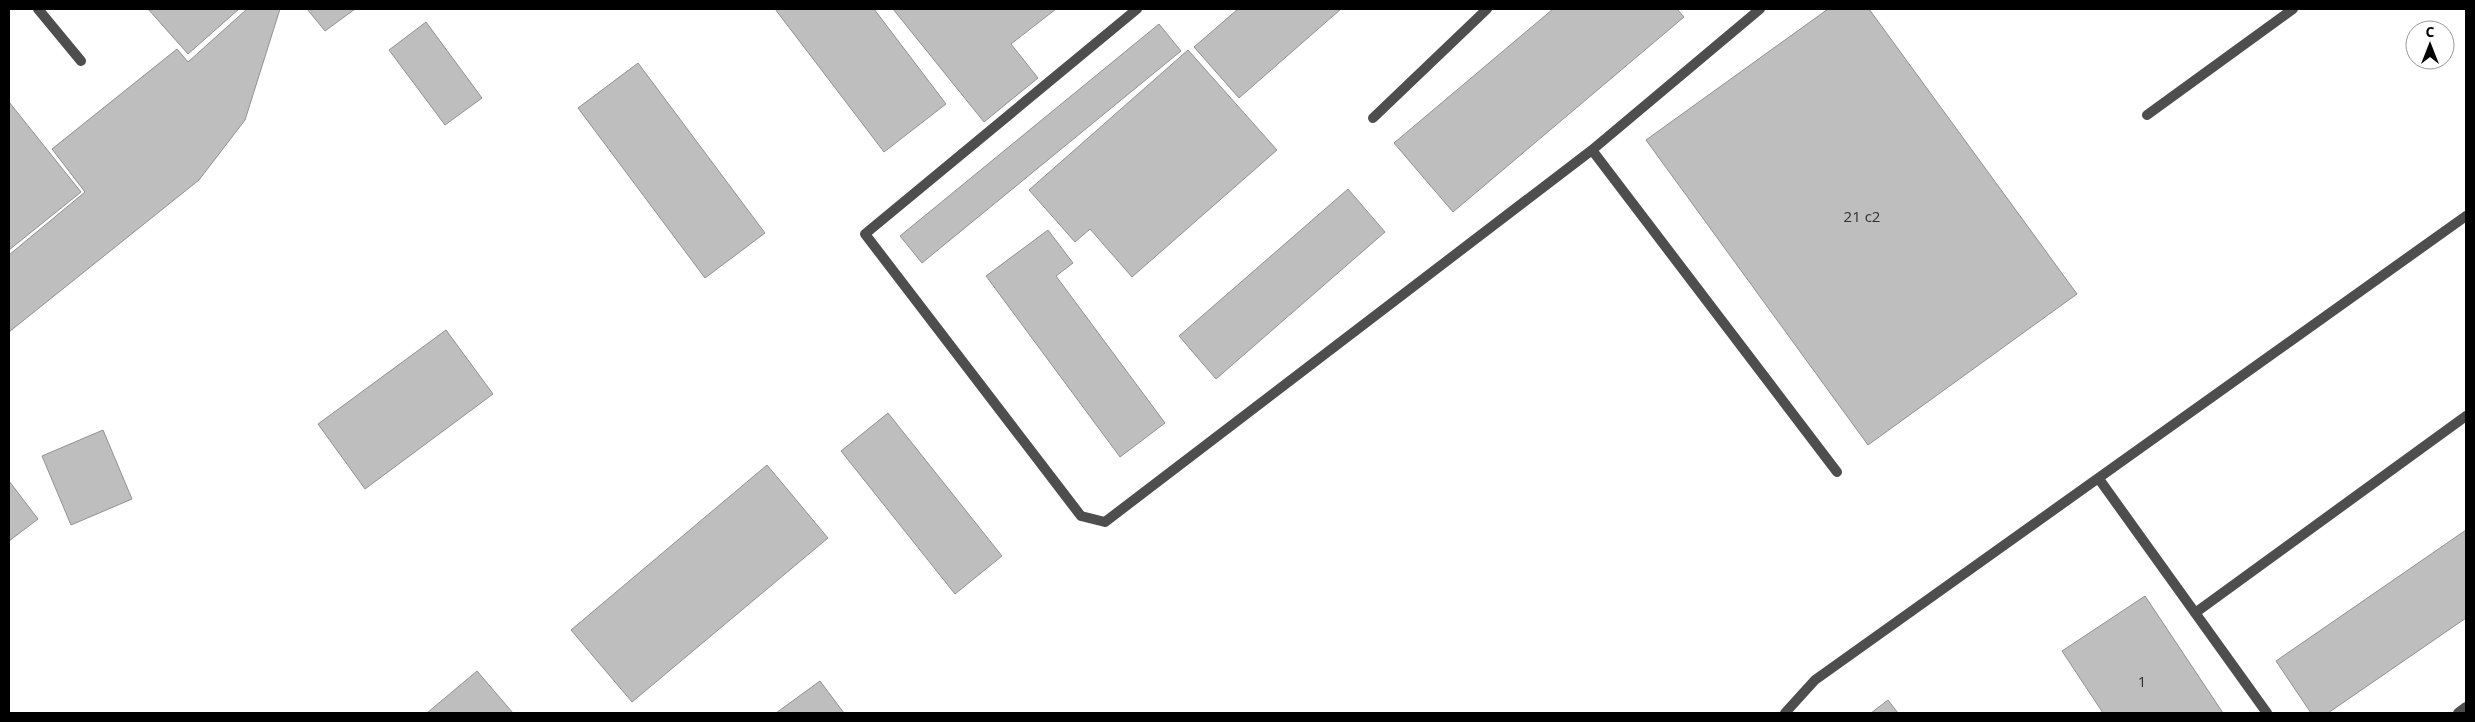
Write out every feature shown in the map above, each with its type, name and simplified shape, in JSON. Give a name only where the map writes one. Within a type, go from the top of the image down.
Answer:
[{"type":"lane","points":[[38,9],[81,61]]},
{"type":"lane","points":[[1137,9],[865,234],[1080,516],[1105,522],[1592,150],[1760,9]]},
{"type":"lane","points":[[1372,118],[1487,9]]},
{"type":"lane","points":[[2147,114],[2292,9]]},
{"type":"lane","points":[[1592,150],[1837,472]]},
{"type":"lane","points":[[1785,713],[1815,680],[2466,216]]},
{"type":"lane","points":[[2195,613],[2466,416]]},
{"type":"lane","points":[[2099,479],[2267,713]]},
{"type":"lane","points":[[2458,713],[2466,707]]},
{"type":"building","points":[[148,9],[239,9],[188,54]]},
{"type":"building","points":[[247,9],[280,9],[245,120],[199,180],[9,332],[9,255],[85,192],[52,149],[177,49],[188,62]]},
{"type":"building","points":[[307,9],[355,9],[325,31]]},
{"type":"building","points":[[775,9],[874,9],[946,104],[884,152]]},
{"type":"building","points":[[893,9],[1056,9],[1011,44],[1038,78],[984,122]]},
{"type":"building","points":[[1238,9],[1341,9],[1239,98],[1194,47]]},
{"type":"building","points":[[1553,9],[1677,9],[1684,17],[1453,212],[1394,143]]},
{"type":"building","points":[[1828,9],[1869,9],[2077,294],[1868,445],[1646,140]]},
{"type":"building","points":[[426,22],[482,98],[445,125],[389,50]]},
{"type":"building","points":[[1159,24],[1181,51],[922,263],[900,236]]},
{"type":"building","points":[[1188,50],[1277,150],[1132,277],[1090,229],[1075,242],[1029,190]]},
{"type":"building","points":[[638,63],[765,233],[705,278],[578,108]]},
{"type":"building","points":[[9,102],[81,192],[9,250]]},
{"type":"building","points":[[1348,189],[1385,232],[1216,379],[1179,336]]},
{"type":"building","points":[[1048,230],[1073,263],[1056,276],[1165,423],[1120,457],[986,276]]},
{"type":"building","points":[[446,330],[493,394],[365,489],[318,424]]},
{"type":"building","points":[[888,413],[1002,556],[955,594],[841,451]]},
{"type":"building","points":[[103,430],[132,499],[71,525],[42,456]]},
{"type":"building","points":[[767,465],[828,538],[632,702],[571,630]]},
{"type":"building","points":[[9,481],[38,519],[9,541]]},
{"type":"building","points":[[2466,530],[2466,618],[2328,713],[2311,713],[2276,661]]},
{"type":"building","points":[[2145,596],[2223,713],[2103,713],[2062,651]]},
{"type":"building","points":[[477,671],[513,713],[427,713]]},
{"type":"building","points":[[820,681],[844,713],[776,713]]},
{"type":"building","points":[[1888,700],[1898,713],[1871,713]]}]
